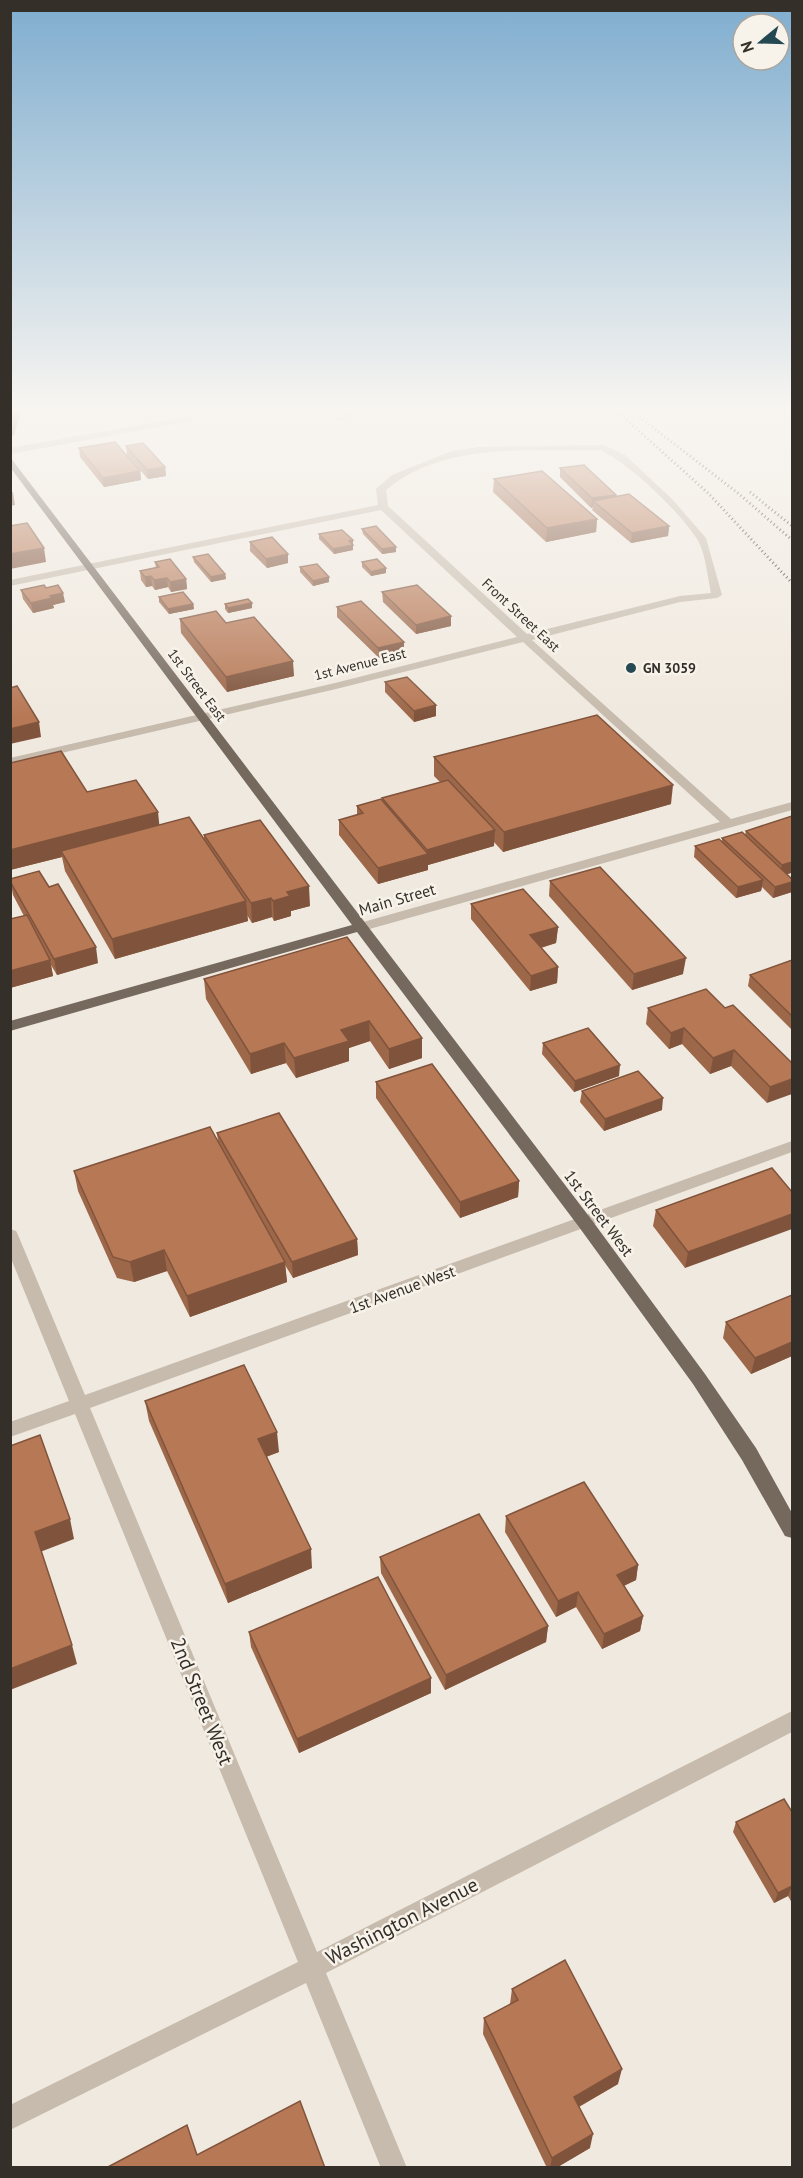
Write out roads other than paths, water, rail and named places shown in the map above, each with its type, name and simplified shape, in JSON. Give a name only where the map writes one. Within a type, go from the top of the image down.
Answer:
[{"type":"main road","name":"1st Street East","points":[[48,514],[361,927]]},
{"type":"main road","name":"Main Street","points":[[10,1026],[361,927]]},
{"type":"main road","name":"1st Street West","points":[[361,927],[585,1223],[725,1415],[792,1530]]},
{"type":"street","points":[[10,583],[350,514]]},
{"type":"street","name":"Front Street East","points":[[390,514],[728,823]]},
{"type":"street","name":"1st Avenue East","points":[[10,762],[203,718],[680,599],[717,595],[703,540],[680,514]]},
{"type":"street","name":"Main Street","points":[[361,927],[792,806]]},
{"type":"street","name":"1st Avenue West","points":[[10,1430],[792,1146]]},
{"type":"street","name":"2nd Street West","points":[[10,1235],[394,2168]]},
{"type":"street","name":"Washington Avenue","points":[[10,2118],[311,1968],[792,1721]]},
{"type":"railway","points":[[727,514],[792,583]]},
{"type":"railway","points":[[762,514],[792,540]]},
{"type":"railway","points":[[777,514],[792,526]]},
{"type":"place","name":"GN 3059","points":[[631,668]]}]
